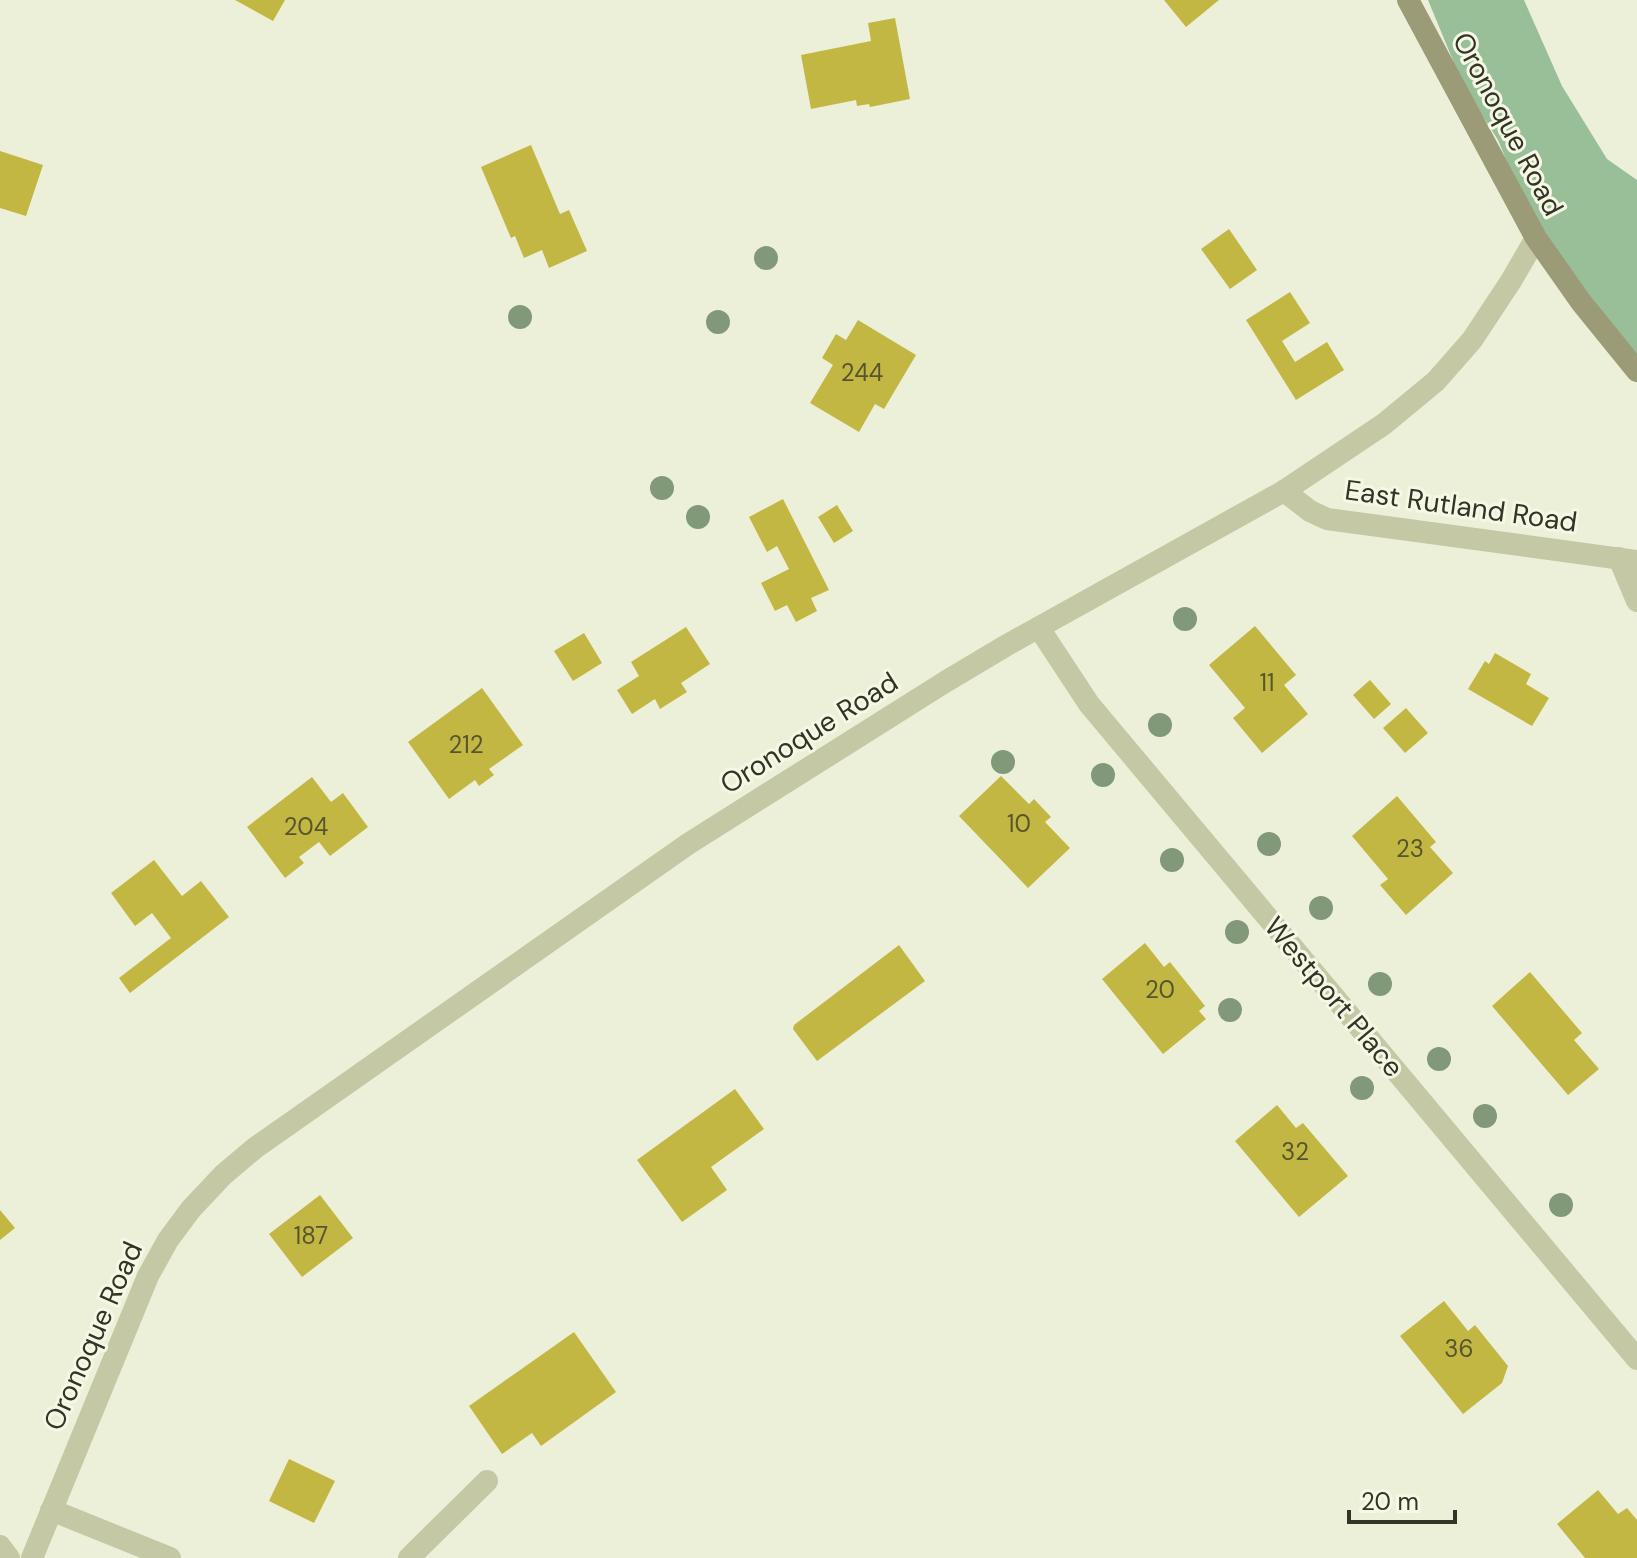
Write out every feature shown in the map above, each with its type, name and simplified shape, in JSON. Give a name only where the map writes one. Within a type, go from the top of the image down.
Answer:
[{"type":"main road","name":"Oronoque Road","points":[[1408,0],[1536,238]]},
{"type":"main road","points":[[1536,238],[1581,302],[1637,371]]},
{"type":"street","name":"Oronoque Road","points":[[32,1558],[148,1276],[168,1240],[191,1209],[223,1175],[297,1116],[688,844],[945,682],[1284,491],[1384,424],[1436,381],[1472,340],[1536,238]]},
{"type":"street","name":"East Rutland Road","points":[[1284,491],[1310,511],[1327,519],[1628,560]]},
{"type":"street","points":[[1628,560],[1637,601]]},
{"type":"street","name":"Westport Place","points":[[1039,628],[1089,704],[1637,1359]]},
{"type":"street","points":[[409,1558],[487,1481]]},
{"type":"street","points":[[51,1510],[170,1558]]},
{"type":"street","points":[[0,1546],[9,1558]]},
{"type":"green space","points":[[1428,0],[1524,0],[1562,86],[1607,159],[1637,180],[1637,354],[1583,292],[1523,201],[1498,140],[1464,87]]},
{"type":"building","points":[[235,0],[285,0],[273,21]]},
{"type":"building","points":[[1164,0],[1219,0],[1186,27]]},
{"type":"building","points":[[895,18],[910,99],[870,107],[869,104],[857,106],[856,100],[811,109],[801,55],[871,41],[868,23]]},
{"type":"building","points":[[531,145],[560,214],[569,210],[587,251],[549,268],[542,250],[524,258],[515,236],[511,238],[481,167]]},
{"type":"building","points":[[0,151],[43,165],[26,216],[0,208]]},
{"type":"building","points":[[1229,229],[1257,270],[1230,289],[1201,249]]},
{"type":"building","points":[[1290,292],[1310,323],[1282,341],[1295,362],[1327,342],[1344,370],[1296,400],[1246,320]]},
{"type":"building","points":[[858,320],[916,355],[884,409],[875,404],[859,432],[810,403],[833,365],[822,358],[836,334],[846,340]]},
{"type":"building","points":[[783,499],[829,590],[811,598],[817,611],[796,622],[787,605],[775,611],[761,583],[789,569],[777,546],[767,552],[749,517]]},
{"type":"building","points":[[837,505],[853,531],[834,543],[818,517]]},
{"type":"building","points":[[1255,626],[1296,675],[1284,685],[1308,714],[1262,753],[1233,718],[1245,708],[1209,665]]},
{"type":"building","points":[[686,627],[710,664],[681,683],[687,692],[660,709],[655,699],[632,714],[617,690],[639,676],[631,662]]},
{"type":"building","points":[[584,633],[602,663],[573,681],[554,651]]},
{"type":"building","points":[[1495,653],[1531,674],[1526,684],[1549,698],[1532,726],[1468,689],[1485,661],[1489,664]]},
{"type":"building","points":[[1370,680],[1391,704],[1374,719],[1353,695]]},
{"type":"building","points":[[482,688],[523,745],[489,769],[494,775],[479,786],[475,780],[449,799],[408,742]]},
{"type":"building","points":[[1406,708],[1428,733],[1405,753],[1383,728]]},
{"type":"building","points":[[1001,776],[1029,804],[1034,799],[1051,817],[1045,822],[1070,848],[1028,888],[959,816]]},
{"type":"building","points":[[312,777],[331,802],[343,793],[368,827],[330,856],[319,842],[299,857],[304,863],[285,878],[247,827]]},
{"type":"building","points":[[1397,796],[1436,842],[1430,847],[1453,873],[1406,915],[1380,885],[1388,879],[1352,836]]},
{"type":"building","points":[[154,860],[182,896],[201,881],[229,917],[130,993],[119,978],[171,938],[152,913],[135,926],[111,893]]},
{"type":"building","points":[[1145,943],[1164,967],[1170,962],[1205,1006],[1199,1011],[1206,1019],[1163,1054],[1102,979]]},
{"type":"building","points":[[899,945],[925,981],[817,1061],[793,1029],[794,1025]]},
{"type":"building","points":[[1530,972],[1582,1033],[1574,1040],[1599,1069],[1568,1095],[1492,1006]]},
{"type":"building","points":[[735,1089],[764,1129],[711,1167],[727,1190],[682,1222],[637,1160]]},
{"type":"building","points":[[1277,1105],[1296,1128],[1303,1123],[1348,1176],[1299,1217],[1235,1141]]},
{"type":"building","points":[[320,1195],[353,1238],[302,1277],[269,1234]]},
{"type":"building","points":[[0,1210],[15,1228],[0,1240]]},
{"type":"building","points":[[1444,1301],[1468,1331],[1475,1325],[1508,1366],[1502,1383],[1463,1414],[1400,1336]]},
{"type":"building","points":[[574,1332],[616,1392],[541,1446],[532,1433],[502,1454],[469,1406]]},
{"type":"building","points":[[289,1459],[335,1481],[314,1523],[269,1501]]},
{"type":"building","points":[[1598,1490],[1618,1514],[1627,1508],[1637,1520],[1637,1558],[1585,1558],[1557,1524]]}]
